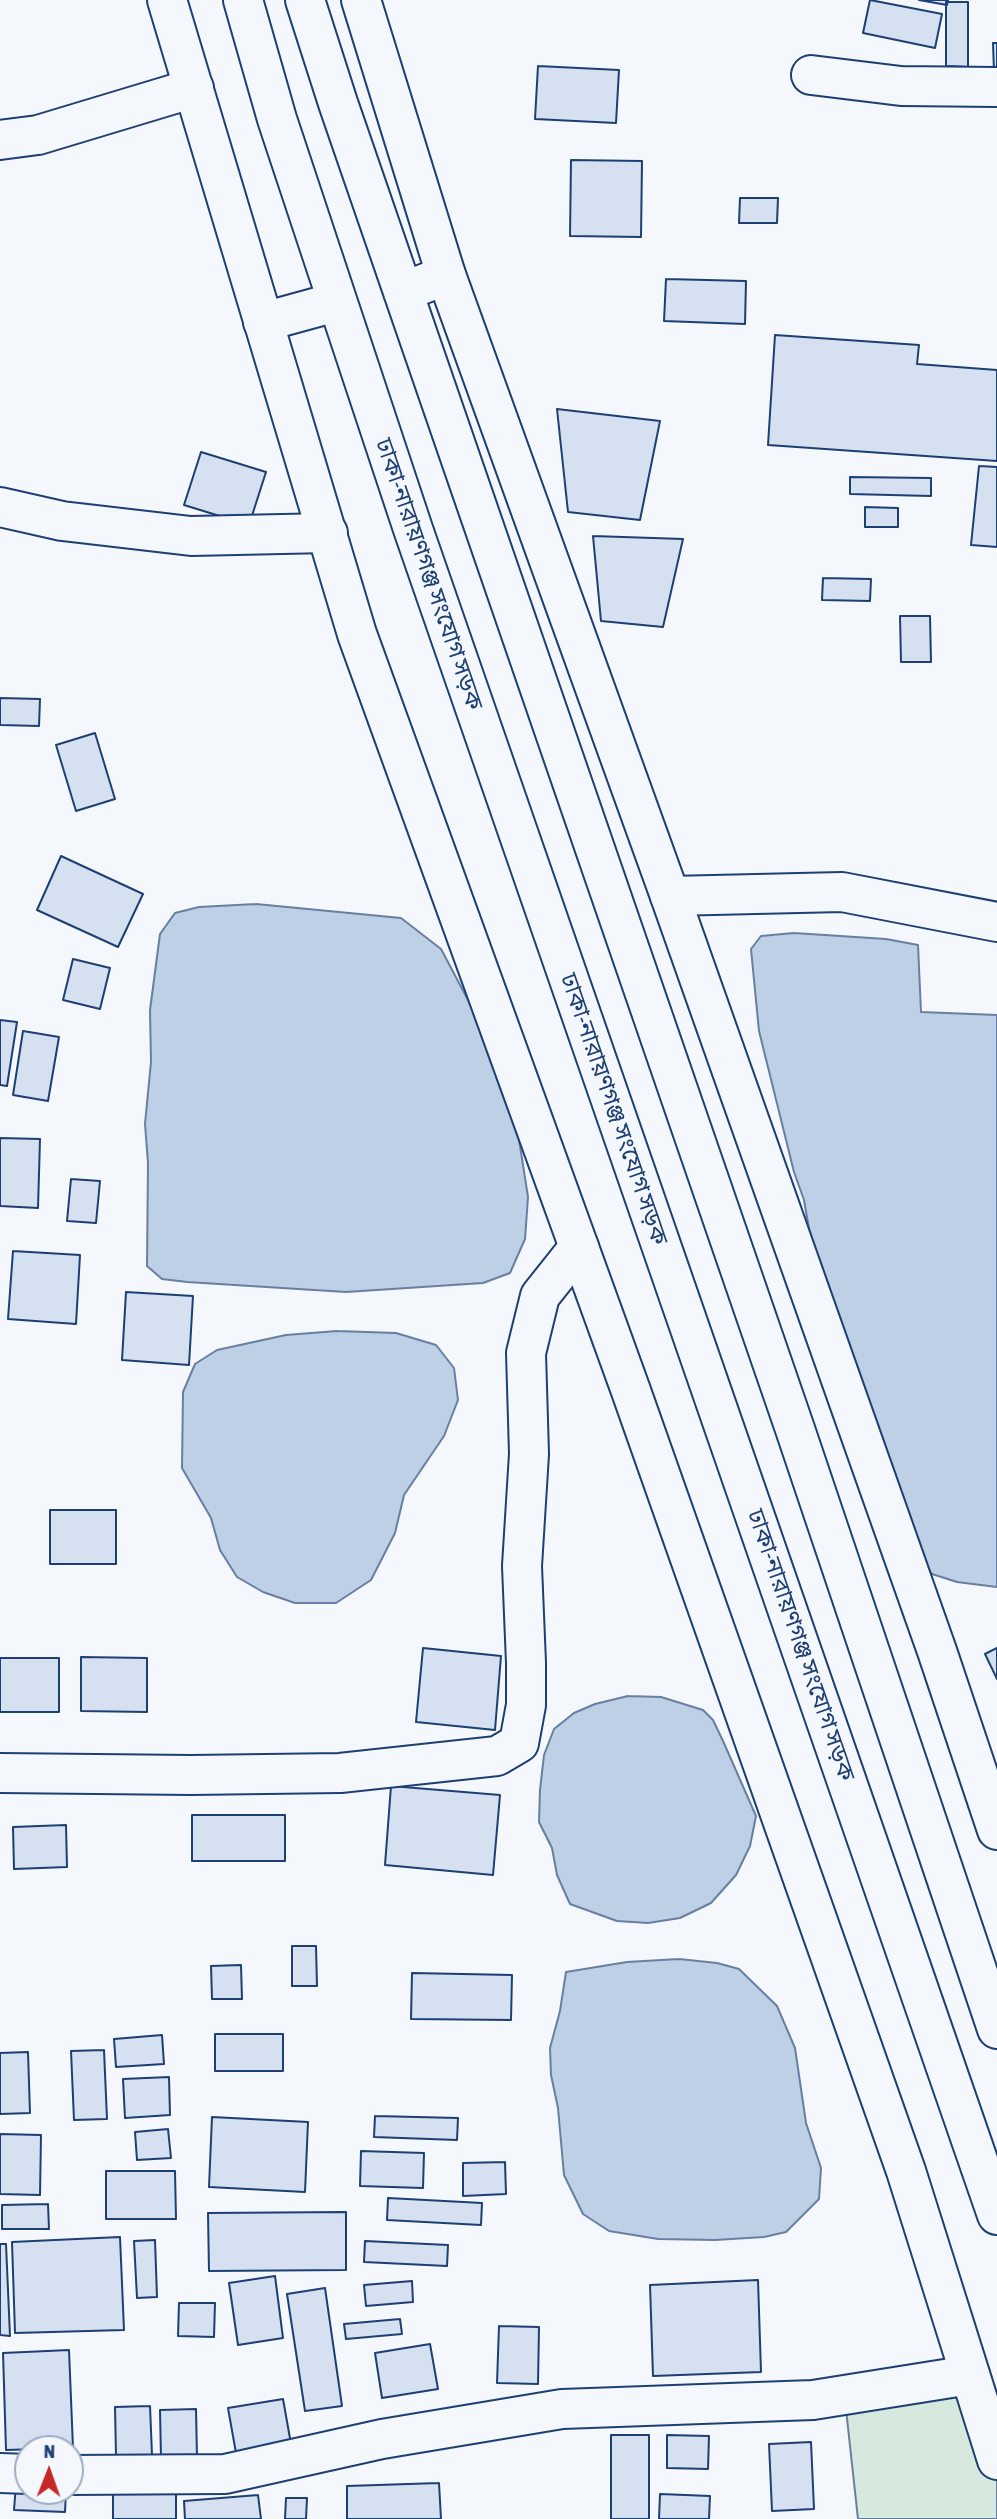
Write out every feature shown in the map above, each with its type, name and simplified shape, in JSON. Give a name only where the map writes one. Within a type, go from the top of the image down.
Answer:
[{"type":"street","points":[[167,0],[357,634],[579,1247],[906,2171],[997,2460]]},
{"type":"street","name":"ঢাকা-নারায়ণগঞ্জ সংযোগ সড়ক","points":[[243,0],[277,119],[417,542],[997,2215]]},
{"type":"street","points":[[304,0],[601,861],[997,2029]]},
{"type":"street","points":[[360,0],[446,275],[670,895],[928,1625],[997,1830]]},
{"type":"street","points":[[811,75],[901,86],[997,87]]},
{"type":"street","points":[[0,140],[38,135],[194,88]]},
{"type":"street","points":[[403,292],[446,275]]},
{"type":"street","points":[[264,322],[337,302]]},
{"type":"street","points":[[0,507],[62,521],[191,536],[328,533]]},
{"type":"street","points":[[670,895],[842,892],[997,922]]},
{"type":"street","points":[[0,1773],[340,1773],[497,1756],[519,1743],[526,1705],[522,1566],[529,1454],[526,1353],[540,1296],[579,1247]]},
{"type":"street","points":[[84,2475],[225,2474],[382,2439],[562,2409],[813,2400],[970,2375]]},
{"type":"shaded area","points":[[997,2390],[997,2519],[858,2519],[845,2400]]},
{"type":"water","points":[[256,904],[401,918],[441,949],[476,1015],[518,1133],[528,1197],[525,1239],[510,1273],[483,1283],[346,1292],[162,1279],[147,1266],[148,1163],[145,1124],[151,1062],[150,1010],[160,934],[175,913],[199,907]]},
{"type":"water","points":[[794,933],[886,939],[918,945],[921,1012],[997,1015],[997,1587],[957,1582],[932,1574],[911,1547],[812,1246],[804,1200],[794,1172],[759,1031],[751,949],[761,936]]},
{"type":"water","points":[[337,1331],[396,1333],[436,1345],[454,1368],[458,1400],[444,1436],[404,1495],[395,1533],[371,1580],[336,1603],[295,1603],[263,1592],[237,1577],[220,1550],[211,1518],[182,1468],[183,1392],[195,1364],[217,1350],[286,1335]]},
{"type":"water","points":[[628,1696],[661,1697],[703,1710],[713,1720],[756,1816],[750,1846],[736,1875],[711,1903],[680,1918],[648,1923],[617,1921],[570,1904],[557,1875],[552,1848],[539,1822],[544,1755],[554,1729],[574,1713],[595,1704]]},
{"type":"water","points":[[679,1959],[717,1963],[739,1969],[777,2006],[795,2048],[806,2123],[821,2168],[819,2199],[786,2232],[764,2237],[715,2240],[658,2239],[609,2231],[583,2214],[564,2175],[550,2048],[560,2011],[566,1972],[627,1962]]},
{"type":"building","points":[[870,0],[942,14],[935,48],[863,33]]},
{"type":"building","points":[[919,0],[948,0],[947,5]]},
{"type":"building","points":[[946,2],[968,2],[968,67],[946,66]]},
{"type":"building","points":[[993,43],[997,43],[997,72],[994,72]]},
{"type":"building","points":[[538,66],[619,70],[616,123],[535,119]]},
{"type":"building","points":[[571,160],[642,161],[641,237],[570,236]]},
{"type":"building","points":[[740,198],[778,198],[777,223],[739,223]]},
{"type":"building","points":[[666,279],[746,281],[745,324],[664,321]]},
{"type":"building","points":[[775,335],[919,345],[917,364],[997,370],[997,461],[768,445]]},
{"type":"building","points":[[557,409],[660,421],[640,520],[568,512]]},
{"type":"building","points":[[201,452],[266,472],[249,525],[184,505]]},
{"type":"building","points":[[979,466],[997,467],[997,547],[971,545]]},
{"type":"building","points":[[850,477],[931,478],[931,496],[850,494]]},
{"type":"building","points":[[865,507],[898,508],[898,527],[865,527]]},
{"type":"building","points":[[593,536],[683,539],[663,627],[601,621]]},
{"type":"building","points":[[823,578],[871,579],[870,601],[822,600]]},
{"type":"building","points":[[900,616],[930,616],[931,662],[901,662]]},
{"type":"building","points":[[0,698],[40,699],[39,726],[0,725]]},
{"type":"building","points":[[95,733],[115,799],[76,811],[56,745]]},
{"type":"building","points":[[61,856],[143,894],[118,947],[37,910]]},
{"type":"building","points":[[73,959],[110,968],[100,1009],[63,1000]]},
{"type":"building","points":[[0,1020],[17,1022],[7,1086],[0,1085]]},
{"type":"building","points":[[23,1031],[59,1037],[48,1101],[13,1095]]},
{"type":"building","points":[[0,1138],[40,1139],[38,1208],[0,1206]]},
{"type":"building","points":[[71,1179],[100,1181],[96,1223],[67,1221]]},
{"type":"building","points":[[13,1251],[80,1255],[76,1324],[8,1319]]},
{"type":"building","points":[[126,1292],[193,1296],[189,1365],[122,1360]]},
{"type":"building","points":[[50,1510],[116,1510],[116,1564],[50,1564]]},
{"type":"building","points":[[423,1648],[501,1656],[495,1730],[416,1722]]},
{"type":"building","points":[[997,1648],[997,1679],[985,1654]]},
{"type":"building","points":[[81,1657],[147,1658],[147,1712],[81,1711]]},
{"type":"building","points":[[0,1658],[59,1658],[59,1712],[0,1712]]},
{"type":"building","points":[[391,1786],[500,1795],[493,1875],[385,1865]]},
{"type":"building","points":[[192,1815],[285,1815],[285,1861],[192,1861]]},
{"type":"building","points":[[66,1825],[67,1867],[14,1869],[13,1827]]},
{"type":"building","points":[[292,1946],[316,1946],[317,1986],[292,1986]]},
{"type":"building","points":[[241,1965],[242,1999],[212,1999],[211,1966]]},
{"type":"building","points":[[412,1973],[512,1975],[511,2020],[411,2019]]},
{"type":"building","points":[[215,2034],[283,2034],[283,2071],[215,2071]]},
{"type":"building","points":[[162,2035],[164,2064],[116,2067],[114,2039]]},
{"type":"building","points":[[104,2050],[107,2119],[74,2120],[71,2051]]},
{"type":"building","points":[[28,2052],[30,2113],[0,2114],[0,2053]]},
{"type":"building","points":[[169,2077],[170,2115],[125,2118],[123,2079]]},
{"type":"building","points":[[375,2116],[458,2118],[457,2140],[374,2137]]},
{"type":"building","points":[[212,2117],[308,2122],[305,2192],[209,2187]]},
{"type":"building","points":[[168,2129],[171,2158],[137,2160],[135,2132]]},
{"type":"building","points":[[0,2134],[41,2135],[40,2195],[0,2194]]},
{"type":"building","points":[[361,2151],[424,2153],[423,2188],[360,2186]]},
{"type":"building","points":[[505,2162],[506,2194],[463,2196],[463,2163]]},
{"type":"building","points":[[106,2171],[175,2171],[176,2219],[106,2219]]},
{"type":"building","points":[[388,2198],[482,2203],[481,2225],[387,2220]]},
{"type":"building","points":[[48,2204],[49,2229],[2,2229],[2,2205]]},
{"type":"building","points":[[346,2212],[346,2270],[209,2271],[208,2213]]},
{"type":"building","points":[[120,2237],[124,2330],[15,2333],[12,2242]]},
{"type":"building","points":[[155,2240],[157,2297],[137,2298],[134,2241]]},
{"type":"building","points":[[365,2241],[448,2245],[447,2266],[364,2262]]},
{"type":"building","points":[[0,2244],[6,2244],[10,2336],[0,2335]]},
{"type":"building","points":[[275,2276],[283,2338],[238,2345],[229,2283]]},
{"type":"building","points":[[758,2280],[761,2372],[653,2376],[650,2285]]},
{"type":"building","points":[[412,2281],[413,2302],[366,2306],[364,2285]]},
{"type":"building","points":[[325,2288],[342,2406],[305,2411],[287,2294]]},
{"type":"building","points":[[179,2303],[215,2303],[214,2337],[178,2336]]},
{"type":"building","points":[[400,2319],[402,2334],[346,2339],[344,2324]]},
{"type":"building","points":[[499,2326],[539,2327],[538,2384],[497,2383]]},
{"type":"building","points":[[430,2344],[438,2389],[382,2398],[375,2353]]},
{"type":"building","points":[[69,2350],[72,2435],[14,2435],[14,2450],[6,2450],[3,2353]]},
{"type":"building","points":[[283,2399],[291,2444],[236,2453],[228,2408]]},
{"type":"building","points":[[150,2406],[152,2455],[116,2456],[115,2407]]},
{"type":"building","points":[[196,2409],[197,2458],[161,2459],[160,2410]]},
{"type":"building","points":[[611,2435],[649,2435],[649,2519],[611,2519]]},
{"type":"building","points":[[667,2435],[709,2436],[708,2469],[667,2468]]},
{"type":"building","points":[[811,2442],[814,2509],[772,2511],[769,2444]]},
{"type":"building","points":[[439,2483],[441,2519],[347,2519],[347,2486]]},
{"type":"building","points":[[113,2488],[176,2489],[176,2519],[113,2519]]},
{"type":"building","points":[[660,2494],[710,2496],[709,2519],[659,2519]]},
{"type":"building","points":[[258,2495],[261,2519],[185,2519],[184,2501]]},
{"type":"building","points":[[286,2498],[307,2498],[306,2519],[285,2519]]},
{"type":"building","points":[[14,2505],[65,2505],[65,2512],[14,2510]]}]
